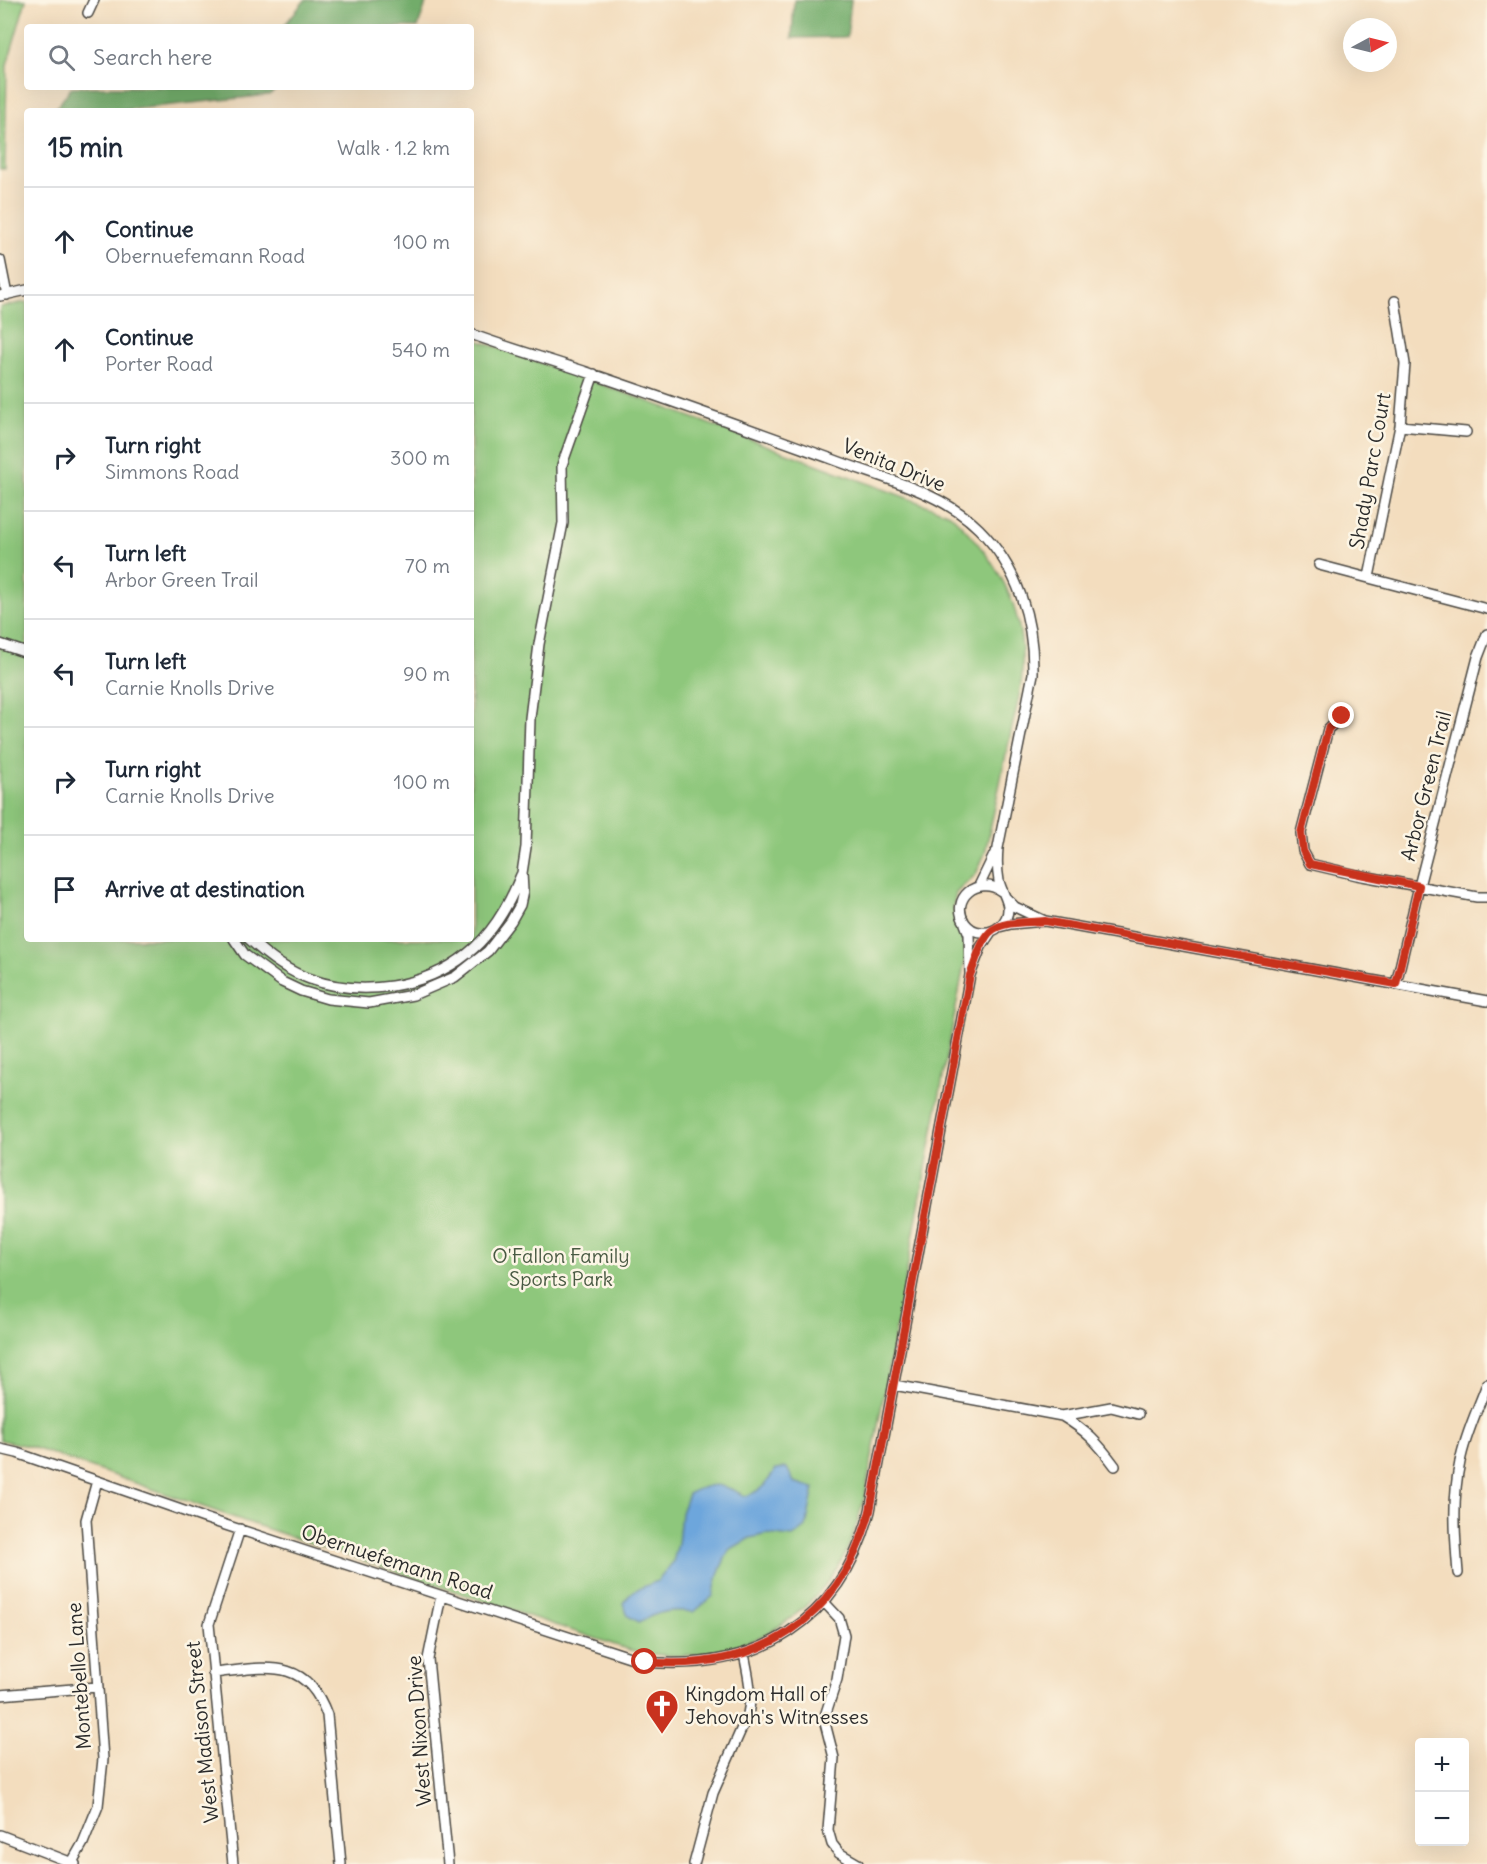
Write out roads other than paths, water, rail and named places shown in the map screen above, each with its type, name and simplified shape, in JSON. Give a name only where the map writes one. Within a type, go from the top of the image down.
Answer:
[{"type":"street","points":[[88,13],[94,0]]},
{"type":"street","points":[[0,260],[3,295],[24,291]]},
{"type":"street","name":"Shady Parc Court","points":[[1369,577],[1400,426],[1405,364],[1395,300]]},
{"type":"street","name":"Venita Drive","points":[[474,335],[750,429],[922,493],[951,508],[977,527],[1008,567],[1021,595],[1033,649],[1033,674],[998,848],[998,877],[1003,895]]},
{"type":"street","points":[[236,942],[245,955],[282,982],[328,999],[369,1003],[413,995],[455,977],[488,951],[501,937],[520,905],[523,891],[528,753],[534,685],[538,644],[563,523],[562,465],[594,374]]},
{"type":"street","points":[[1400,426],[1466,432]]},
{"type":"street","points":[[1319,565],[1487,609]]},
{"type":"street","name":"Arbor Green Trail","points":[[1396,984],[1478,657],[1487,634]]},
{"type":"street","points":[[0,644],[24,652]]},
{"type":"street","points":[[1342,716],[1328,729],[1301,833],[1303,851],[1310,864],[1477,897],[1487,897]]},
{"type":"street","name":"Venita Drive","points":[[979,886],[998,848]]},
{"type":"street","points":[[252,942],[285,967],[309,979],[329,984],[370,988],[417,981],[453,965],[484,938],[501,917],[522,873]]},
{"type":"street","points":[[970,975],[969,934],[961,914],[963,899],[968,892],[979,886],[988,885],[1003,895],[1015,908],[1045,921],[1487,1001]]},
{"type":"street","points":[[970,975],[981,947],[1007,915],[1003,895]]},
{"type":"street","points":[[964,922],[970,929],[977,932],[995,930],[1011,924],[1045,921]]},
{"type":"street","name":"Obernuefemann Road","points":[[0,1449],[28,1456],[240,1529],[645,1662],[676,1665],[709,1662],[744,1654],[785,1635],[804,1622],[824,1602],[849,1567],[864,1532],[894,1385],[970,975]]},
{"type":"street","points":[[1458,1573],[1455,1538],[1457,1477],[1463,1447],[1487,1384]]},
{"type":"street","points":[[894,1385],[1062,1416],[1083,1428],[1115,1466]]},
{"type":"street","points":[[1062,1416],[1111,1407],[1138,1414]]},
{"type":"street","name":"Montebello Lane","points":[[73,1863],[98,1806],[103,1759],[86,1520],[97,1481]]},
{"type":"street","name":"West Madison Street","points":[[233,1864],[209,1624],[240,1529]]},
{"type":"street","name":"West Nixon Drive","points":[[441,1596],[428,1659],[448,1864]]},
{"type":"street","points":[[824,1602],[839,1618],[844,1635],[837,1679],[824,1719],[834,1758],[828,1830],[832,1844],[839,1853],[858,1864]]},
{"type":"street","points":[[694,1864],[713,1793],[748,1714],[751,1687],[744,1654]]},
{"type":"street","points":[[213,1673],[269,1668],[284,1669],[310,1684],[321,1698],[327,1715],[341,1864]]},
{"type":"street","points":[[0,1695],[97,1687]]},
{"type":"street","points":[[0,1834],[73,1863]]},
{"type":"water","points":[[787,1468],[794,1482],[814,1488],[806,1527],[793,1537],[767,1534],[750,1538],[729,1550],[718,1574],[713,1596],[694,1612],[665,1612],[639,1622],[628,1616],[623,1603],[633,1591],[658,1581],[673,1562],[678,1544],[681,1513],[688,1494],[710,1485],[716,1485],[729,1488],[745,1496],[763,1486],[776,1469]]},
{"type":"place","name":"Kingdom Hall of Jehovah's Witnesses","points":[[662,1735]]},
{"type":"park label","name":"O'Fallon Family Sports Park","points":[[561,1268]]}]
